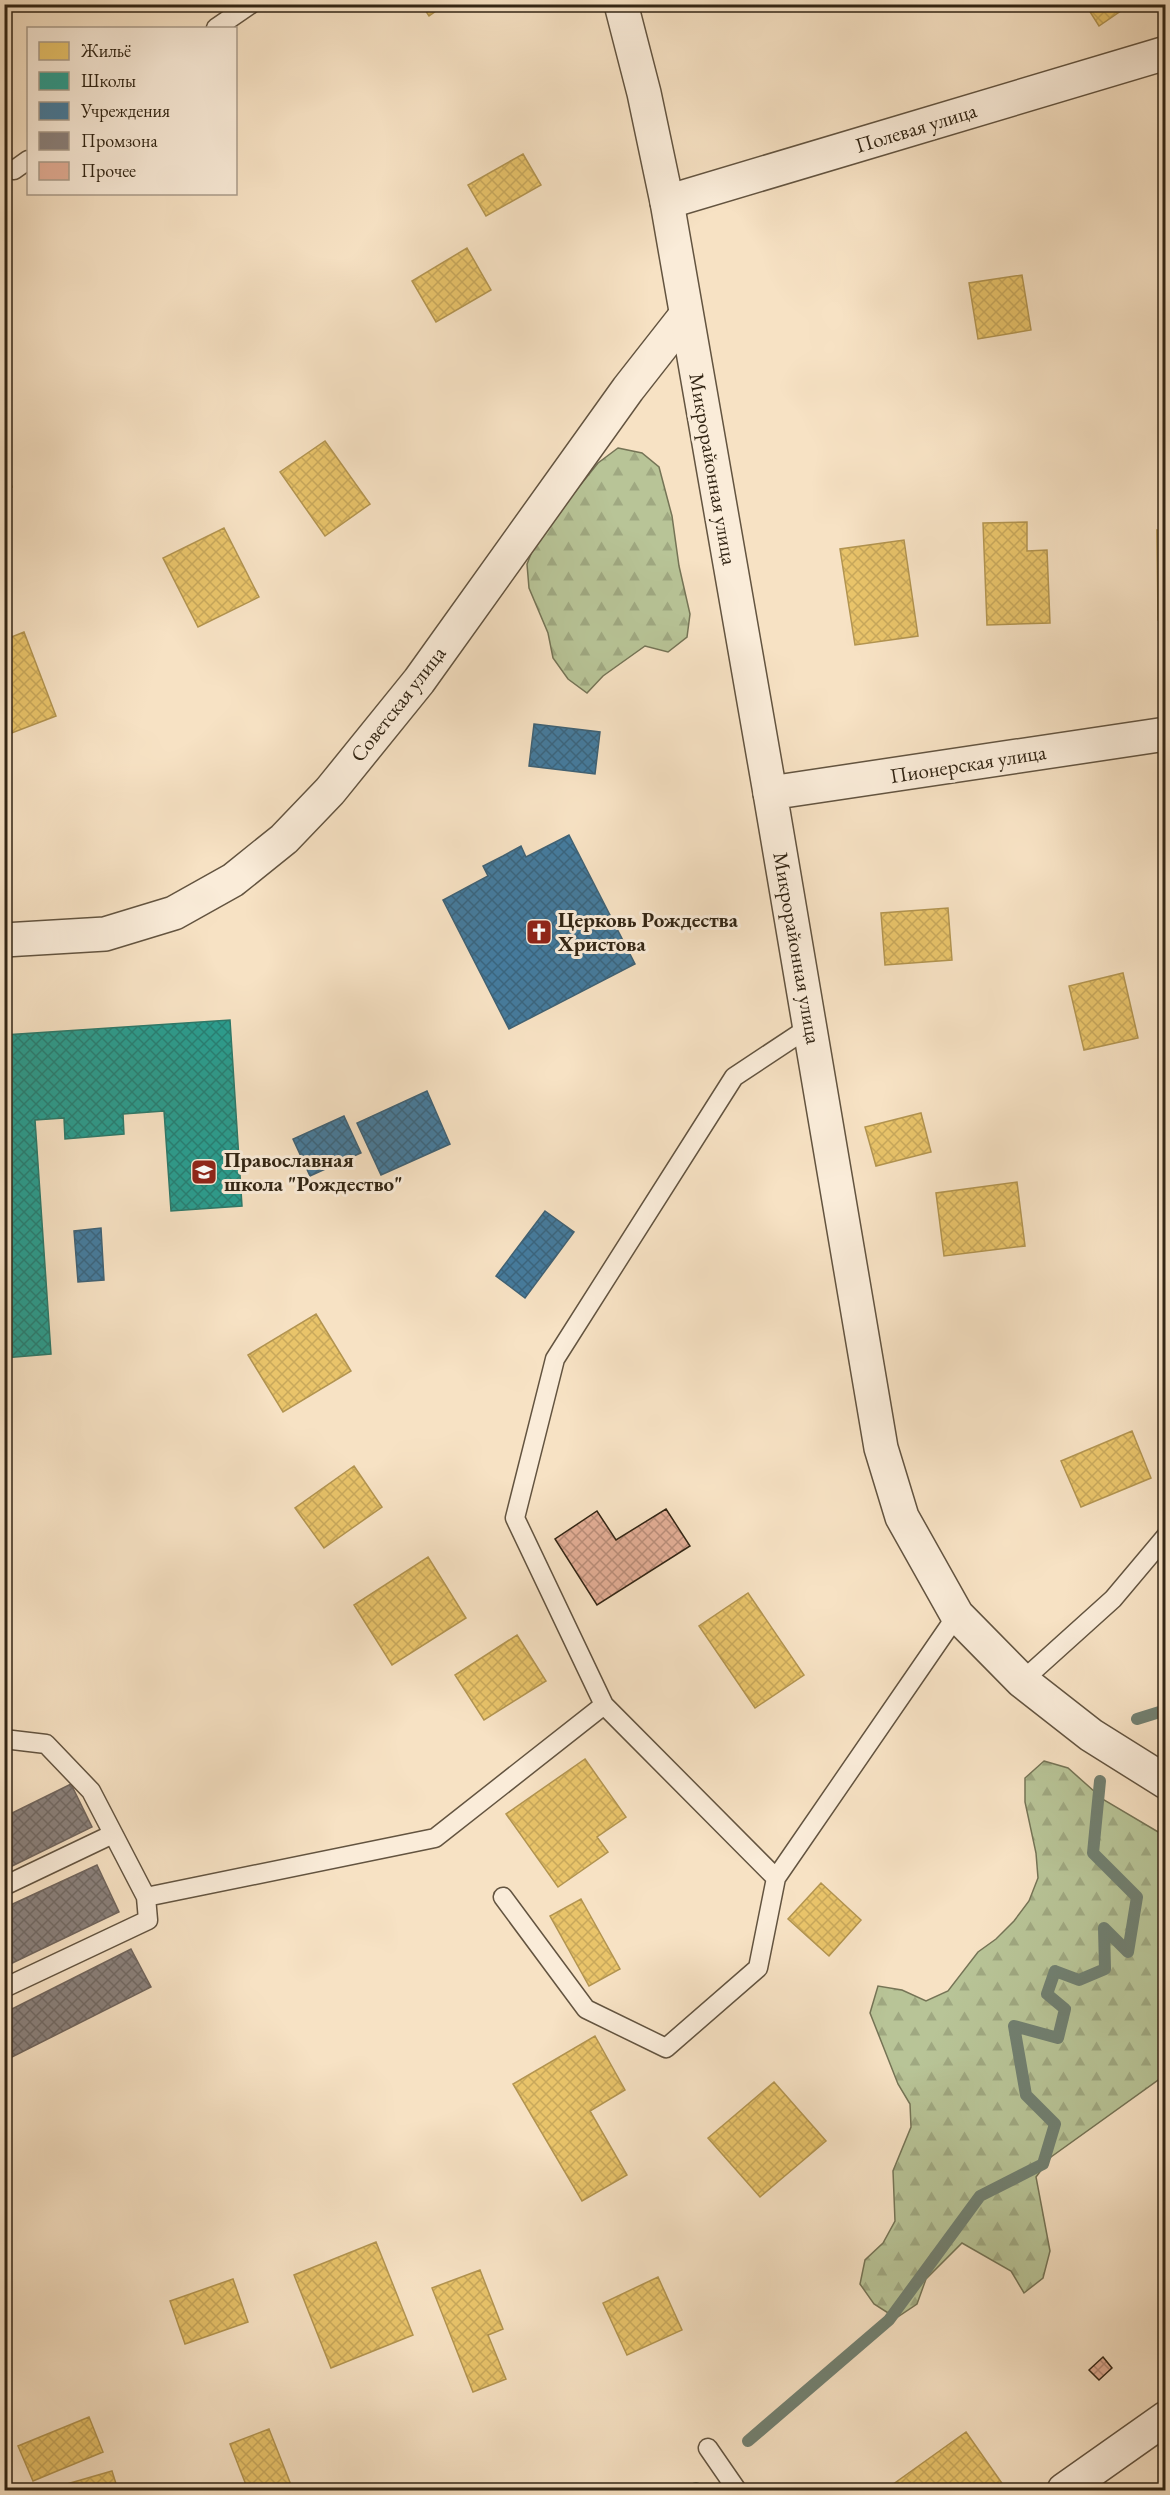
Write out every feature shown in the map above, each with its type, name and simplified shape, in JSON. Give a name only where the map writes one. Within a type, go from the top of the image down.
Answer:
[{"type":"street","name":"Микрорайонная улица","points":[[621,4],[644,93],[667,202],[771,793],[881,1448],[902,1517],[957,1616],[1022,1681],[1091,1735],[1166,1782]]},
{"type":"street","name":"Полевая улица","points":[[667,202],[1166,53]]},
{"type":"street","name":"Советская улица","points":[[4,940],[105,934],[174,913],[233,880],[284,839],[330,791],[419,681],[628,389],[686,315]]},
{"type":"street","name":"Пионерская улица","points":[[771,793],[1166,734]]},
{"type":"street","points":[[1064,2490],[1166,2418]]},
{"type":"lane","points":[[217,27],[251,4]]},
{"type":"lane","points":[[4,168],[14,170],[27,161]]},
{"type":"lane","points":[[776,1878],[604,1705],[515,1518],[555,1359],[734,1077],[811,1026]]},
{"type":"lane","points":[[1022,1681],[1113,1599],[1166,1536]]},
{"type":"lane","points":[[503,1897],[586,2009],[666,2048],[758,1968],[776,1878],[957,1616]]},
{"type":"lane","points":[[146,1897],[435,1838],[604,1705]]},
{"type":"lane","points":[[4,1739],[46,1744],[92,1791],[146,1897],[148,1920],[4,1988]]},
{"type":"lane","points":[[4,1886],[113,1834]]},
{"type":"lane","points":[[708,2448],[738,2490]]},
{"type":"green space","points":[[618,448],[642,453],[659,467],[672,516],[679,566],[690,614],[687,637],[668,652],[645,646],[603,676],[587,693],[568,679],[553,658],[548,633],[529,588],[527,564],[537,539],[598,463]]},
{"type":"green space","points":[[1044,1761],[1068,1768],[1104,1800],[1165,1836],[1165,2075],[1051,2157],[1036,2177],[1050,2251],[1043,2278],[1024,2293],[1011,2271],[962,2243],[926,2279],[917,2304],[896,2318],[874,2304],[860,2284],[865,2260],[883,2243],[895,2221],[893,2171],[911,2127],[910,2104],[898,2084],[870,2013],[878,1986],[902,1990],[926,2001],[948,1991],[978,1952],[996,1939],[1014,1921],[1029,1901],[1038,1878],[1036,1853],[1025,1802],[1025,1778]]},
{"type":"building: Жильё","points":[[421,4],[446,4],[429,16]]},
{"type":"building: Жильё","points":[[1085,4],[1131,4],[1099,26]]},
{"type":"building: Жильё","points":[[523,154],[541,185],[486,216],[468,185]]},
{"type":"building: Жильё","points":[[467,248],[491,290],[436,322],[412,281]]},
{"type":"building: Жильё","points":[[1022,275],[1031,330],[978,339],[969,283]]},
{"type":"building: Жильё","points":[[325,441],[370,504],[325,536],[280,472]]},
{"type":"building: Жильё","points":[[4,463],[12,487],[4,489]]},
{"type":"building: Жильё","points":[[1027,522],[1027,551],[1047,550],[1050,623],[987,625],[983,523]]},
{"type":"building: Жильё","points":[[224,528],[259,597],[198,627],[163,558]]},
{"type":"building: Жильё","points":[[1157,530],[1166,530],[1166,620],[1158,620]]},
{"type":"building: Жильё","points":[[904,540],[918,636],[855,645],[840,549]]},
{"type":"building: Жильё","points":[[24,632],[56,716],[4,736],[4,640]]},
{"type":"building: Жильё","points":[[948,908],[952,960],[885,965],[881,913]]},
{"type":"building: Жильё","points":[[1123,973],[1138,1038],[1084,1050],[1069,986]]},
{"type":"building: Жильё","points":[[921,1113],[931,1152],[876,1166],[865,1127]]},
{"type":"building: Жильё","points":[[1017,1182],[1025,1246],[944,1256],[936,1193]]},
{"type":"building: Жильё","points":[[316,1314],[351,1371],[283,1412],[248,1355]]},
{"type":"building: Жильё","points":[[1132,1431],[1151,1478],[1081,1507],[1061,1461]]},
{"type":"building: Жильё","points":[[354,1466],[382,1507],[324,1548],[295,1508]]},
{"type":"building: Жильё","points":[[428,1557],[466,1618],[392,1665],[354,1605]]},
{"type":"building: Жильё","points":[[748,1593],[804,1675],[755,1708],[699,1626]]},
{"type":"building: Жильё","points":[[517,1635],[546,1681],[484,1720],[455,1675]]},
{"type":"building: Жильё","points":[[585,1759],[626,1817],[597,1837],[608,1852],[558,1887],[506,1814]]},
{"type":"building: Жильё","points":[[821,1883],[861,1920],[829,1956],[788,1919]]},
{"type":"building: Жильё","points":[[581,1899],[620,1969],[589,1986],[550,1916]]},
{"type":"building: Жильё","points":[[595,2036],[625,2090],[590,2111],[627,2175],[582,2201],[513,2084]]},
{"type":"building: Жильё","points":[[774,2082],[826,2141],[760,2197],[708,2138]]},
{"type":"building: Жильё","points":[[376,2242],[413,2335],[331,2368],[294,2275]]},
{"type":"building: Жильё","points":[[480,2270],[503,2329],[488,2335],[506,2379],[473,2392],[432,2288]]},
{"type":"building: Жильё","points":[[658,2277],[682,2330],[627,2355],[603,2303]]},
{"type":"building: Жильё","points":[[233,2279],[248,2322],[185,2344],[170,2301]]},
{"type":"building: Жильё","points":[[89,2417],[103,2452],[33,2481],[18,2446]]},
{"type":"building: Жильё","points":[[269,2429],[293,2490],[248,2490],[230,2444]]},
{"type":"building: Жильё","points":[[966,2432],[1006,2489],[885,2490]]},
{"type":"building: Жильё","points":[[112,2471],[118,2490],[46,2490]]},
{"type":"building: Школы","name":"Православная школа \"Рождество\"","points":[[230,1020],[242,1206],[171,1211],[164,1111],[123,1114],[124,1134],[65,1139],[64,1118],[35,1120],[51,1354],[4,1358],[4,1035]]},
{"type":"building: Учреждения","points":[[534,724],[600,732],[595,774],[529,766]]},
{"type":"building: Учреждения","name":"Церковь Рождества Христова","points":[[569,835],[635,964],[509,1029],[443,900],[488,876],[483,866],[521,846],[526,857]]},
{"type":"building: Учреждения","points":[[427,1091],[450,1144],[381,1175],[357,1123]]},
{"type":"building: Учреждения","points":[[344,1116],[361,1153],[310,1176],[293,1139]]},
{"type":"building: Учреждения","points":[[545,1211],[574,1232],[525,1298],[496,1276]]},
{"type":"building: Учреждения","points":[[101,1228],[104,1280],[78,1282],[74,1231]]},
{"type":"building: Промзона","points":[[71,1784],[92,1827],[4,1870],[4,1817]]},
{"type":"building: Промзона","points":[[97,1865],[119,1912],[4,1967],[4,1908]]},
{"type":"building: Промзона","points":[[131,1949],[151,1987],[4,2061],[4,2013]]},
{"type":"building: Прочее","points":[[666,1509],[690,1546],[597,1605],[555,1539],[597,1511],[616,1540]]},
{"type":"building: Прочее","points":[[1103,2357],[1112,2368],[1099,2380],[1089,2370]]},
{"type":"waterway","points":[[1137,1719],[1166,1710]]},
{"type":"waterway","points":[[748,2441],[889,2320],[980,2196],[1043,2164],[1055,2124],[1026,2095],[1014,2026],[1058,2038],[1065,2009],[1047,1994],[1055,1971],[1079,1980],[1105,1969],[1104,1928],[1128,1952],[1137,1897],[1093,1853],[1100,1781]]},
{"type":"place","name":"Церковь Рождества Христова","points":[[539,932]]},
{"type":"place","name":"Православная школа \"Рождество\"","points":[[204,1172]]}]
